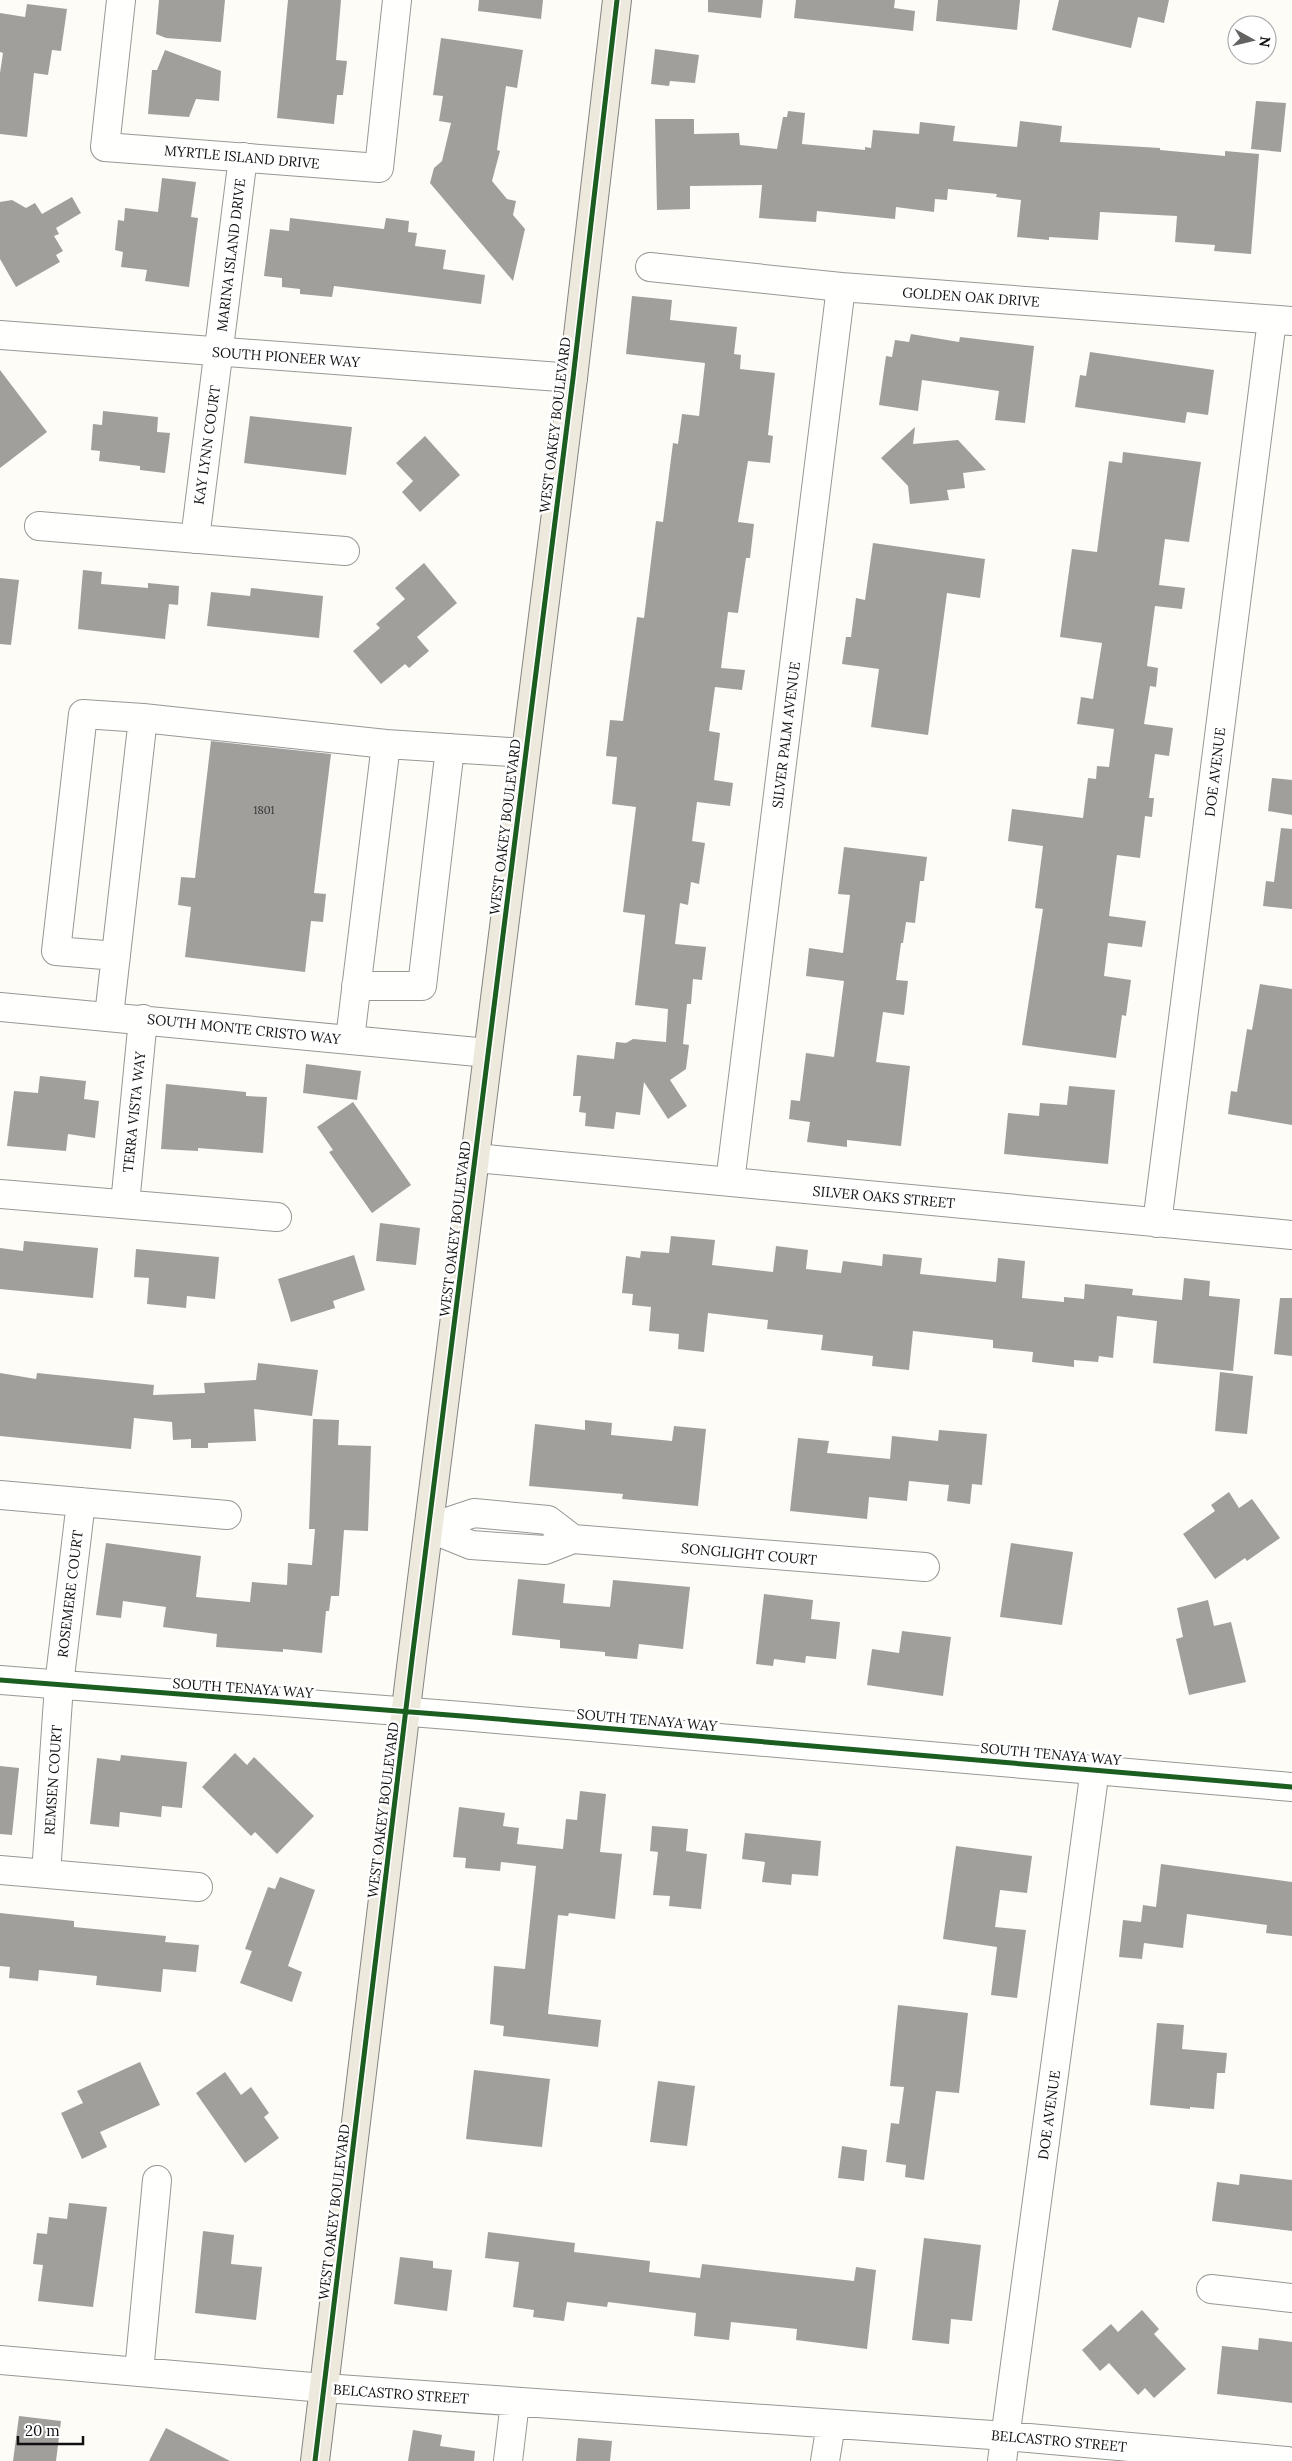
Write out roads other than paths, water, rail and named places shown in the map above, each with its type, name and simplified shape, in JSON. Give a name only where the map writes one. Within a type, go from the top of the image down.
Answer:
[{"type":"main road","name":"WEST OAKEY BOULEVARD","points":[[315,2461],[617,0]]},
{"type":"street","name":"MYRTLE ISLAND DRIVE","points":[[120,0],[105,147],[380,168],[397,0]]},
{"type":"street","name":"MARINA ISLAND DRIVE","points":[[219,352],[243,157]]},
{"type":"street","name":"GOLDEN OAK DRIVE","points":[[650,267],[841,287],[1282,320]]},
{"type":"street","name":"SILVER PALM AVENUE","points":[[730,1182],[841,287]]},
{"type":"street","name":"DOE AVENUE","points":[[1157,1224],[1282,320]]},
{"type":"street","name":"SOUTH PIONEER WAY","points":[[0,336],[572,378]]},
{"type":"street","name":"KAY LYNN COURT","points":[[194,539],[219,352]]},
{"type":"street","points":[[39,526],[345,551]]},
{"type":"street","points":[[116,956],[56,951],[83,714],[143,718],[386,744],[525,754]]},
{"type":"street","points":[[109,1016],[143,718]]},
{"type":"street","points":[[350,1039],[386,744]]},
{"type":"street","points":[[356,986],[422,986],[450,748]]},
{"type":"street","name":"SOUTH MONTE CRISTO WAY","points":[[0,1007],[144,1019],[488,1053]]},
{"type":"street","name":"TERRA VISTA WAY","points":[[125,1204],[144,1019]]},
{"type":"street","name":"SILVER OAKS STREET","points":[[476,1158],[1157,1224],[1292,1235]]},
{"type":"street","points":[[0,1194],[277,1217]]},
{"type":"street","points":[[0,1496],[227,1515]]},
{"type":"street","name":"ROSEMERE COURT","points":[[59,1685],[81,1502]]},
{"type":"street","points":[[428,1528],[474,1513],[548,1520],[573,1539]]},
{"type":"street","points":[[512,1548],[515,1517]]},
{"type":"street","name":"SONGLIGHT COURT","points":[[428,1528],[471,1545],[545,1550],[573,1539],[925,1567]]},
{"type":"street","name":"SOUTH TENAYA WAY","points":[[0,1680],[406,1711],[1292,1787]]},
{"type":"street","name":"REMSEN COURT","points":[[46,1874],[59,1685]]},
{"type":"street","name":"DOE AVENUE","points":[[1004,2448],[1095,1769]]},
{"type":"street","points":[[0,1870],[198,1887]]},
{"type":"street","points":[[138,2372],[157,2180]]},
{"type":"street","points":[[1211,2289],[1292,2298]]},
{"type":"street","name":"BELCASTRO STREET","points":[[0,2360],[324,2388],[831,2424],[1004,2448],[1288,2461]]},
{"type":"street","points":[[508,2461],[515,2402]]},
{"type":"street","points":[[826,2461],[831,2424]]}]
